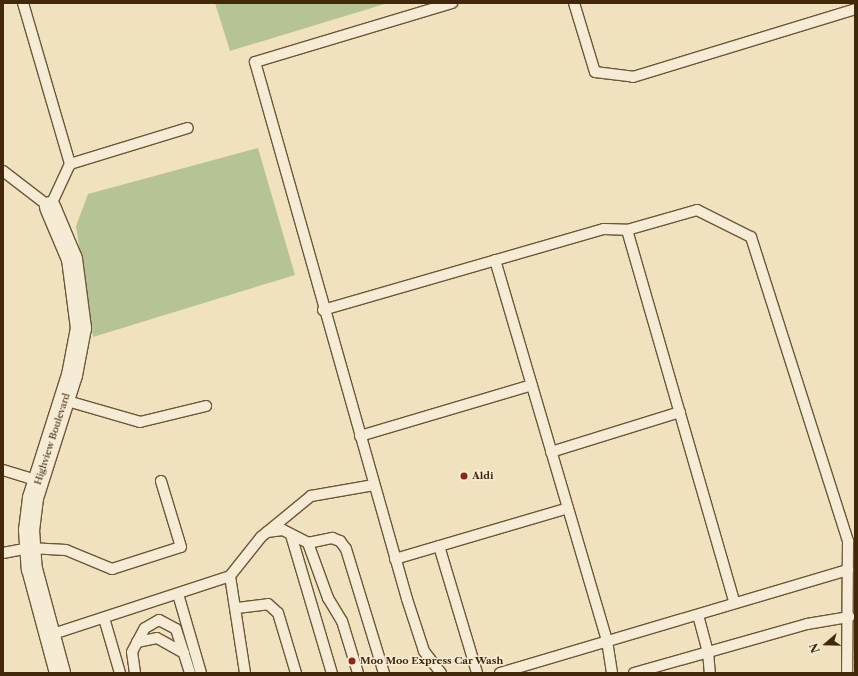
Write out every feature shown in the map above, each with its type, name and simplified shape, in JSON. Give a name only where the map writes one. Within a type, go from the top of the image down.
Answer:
[{"type":"street","name":"Highview Boulevard","points":[[50,207],[72,259],[80,321],[78,353],[30,515],[29,548],[60,673]]},
{"type":"lane","points":[[3,171],[50,207],[70,164],[23,3]]},
{"type":"lane","points":[[441,673],[424,651],[395,559],[323,310],[255,62],[452,3]]},
{"type":"lane","points":[[574,3],[595,72],[633,77],[855,8]]},
{"type":"lane","points":[[70,164],[188,128]]},
{"type":"lane","points":[[323,310],[604,229],[627,230],[697,210],[751,237],[851,540],[848,570],[849,617],[847,673]]},
{"type":"lane","points":[[627,230],[735,603]]},
{"type":"lane","points":[[495,260],[607,641],[612,673]]},
{"type":"lane","points":[[360,436],[532,385]]},
{"type":"lane","points":[[64,400],[140,422],[206,406]]},
{"type":"lane","points":[[551,452],[680,412]]},
{"type":"lane","points":[[3,470],[39,481]]},
{"type":"lane","points":[[3,554],[29,548],[66,550],[112,569],[181,547],[161,481]]},
{"type":"lane","points":[[50,635],[230,576],[267,532],[311,496],[374,485]]},
{"type":"lane","points":[[395,559],[568,508]]},
{"type":"lane","points":[[267,532],[278,530],[308,543],[332,538],[340,541],[346,549],[384,673]]},
{"type":"lane","points":[[291,535],[332,673]]},
{"type":"lane","points":[[308,543],[328,598],[342,621],[358,673]]},
{"type":"lane","points":[[439,546],[477,673]]},
{"type":"lane","points":[[500,673],[848,570]]},
{"type":"lane","points":[[230,576],[237,608],[245,673]]},
{"type":"lane","points":[[178,594],[201,673]]},
{"type":"lane","points":[[237,608],[268,604],[278,613],[296,673]]},
{"type":"lane","points":[[698,614],[708,652],[710,673]]},
{"type":"lane","points":[[634,673],[708,652],[849,617]]},
{"type":"lane","points":[[104,618],[120,673]]},
{"type":"lane","points":[[135,673],[132,652],[145,628],[159,620],[176,629],[190,673]]},
{"type":"lane","points":[[137,642],[157,638],[184,653]]},
{"type":"green space","points":[[215,3],[388,3],[230,51]]},
{"type":"green space","points":[[258,148],[295,275],[93,337],[76,226],[88,194]]},
{"type":"place","name":"Aldi","points":[[464,476]]},
{"type":"place","name":"Moo Moo Express Car Wash","points":[[352,661]]}]
